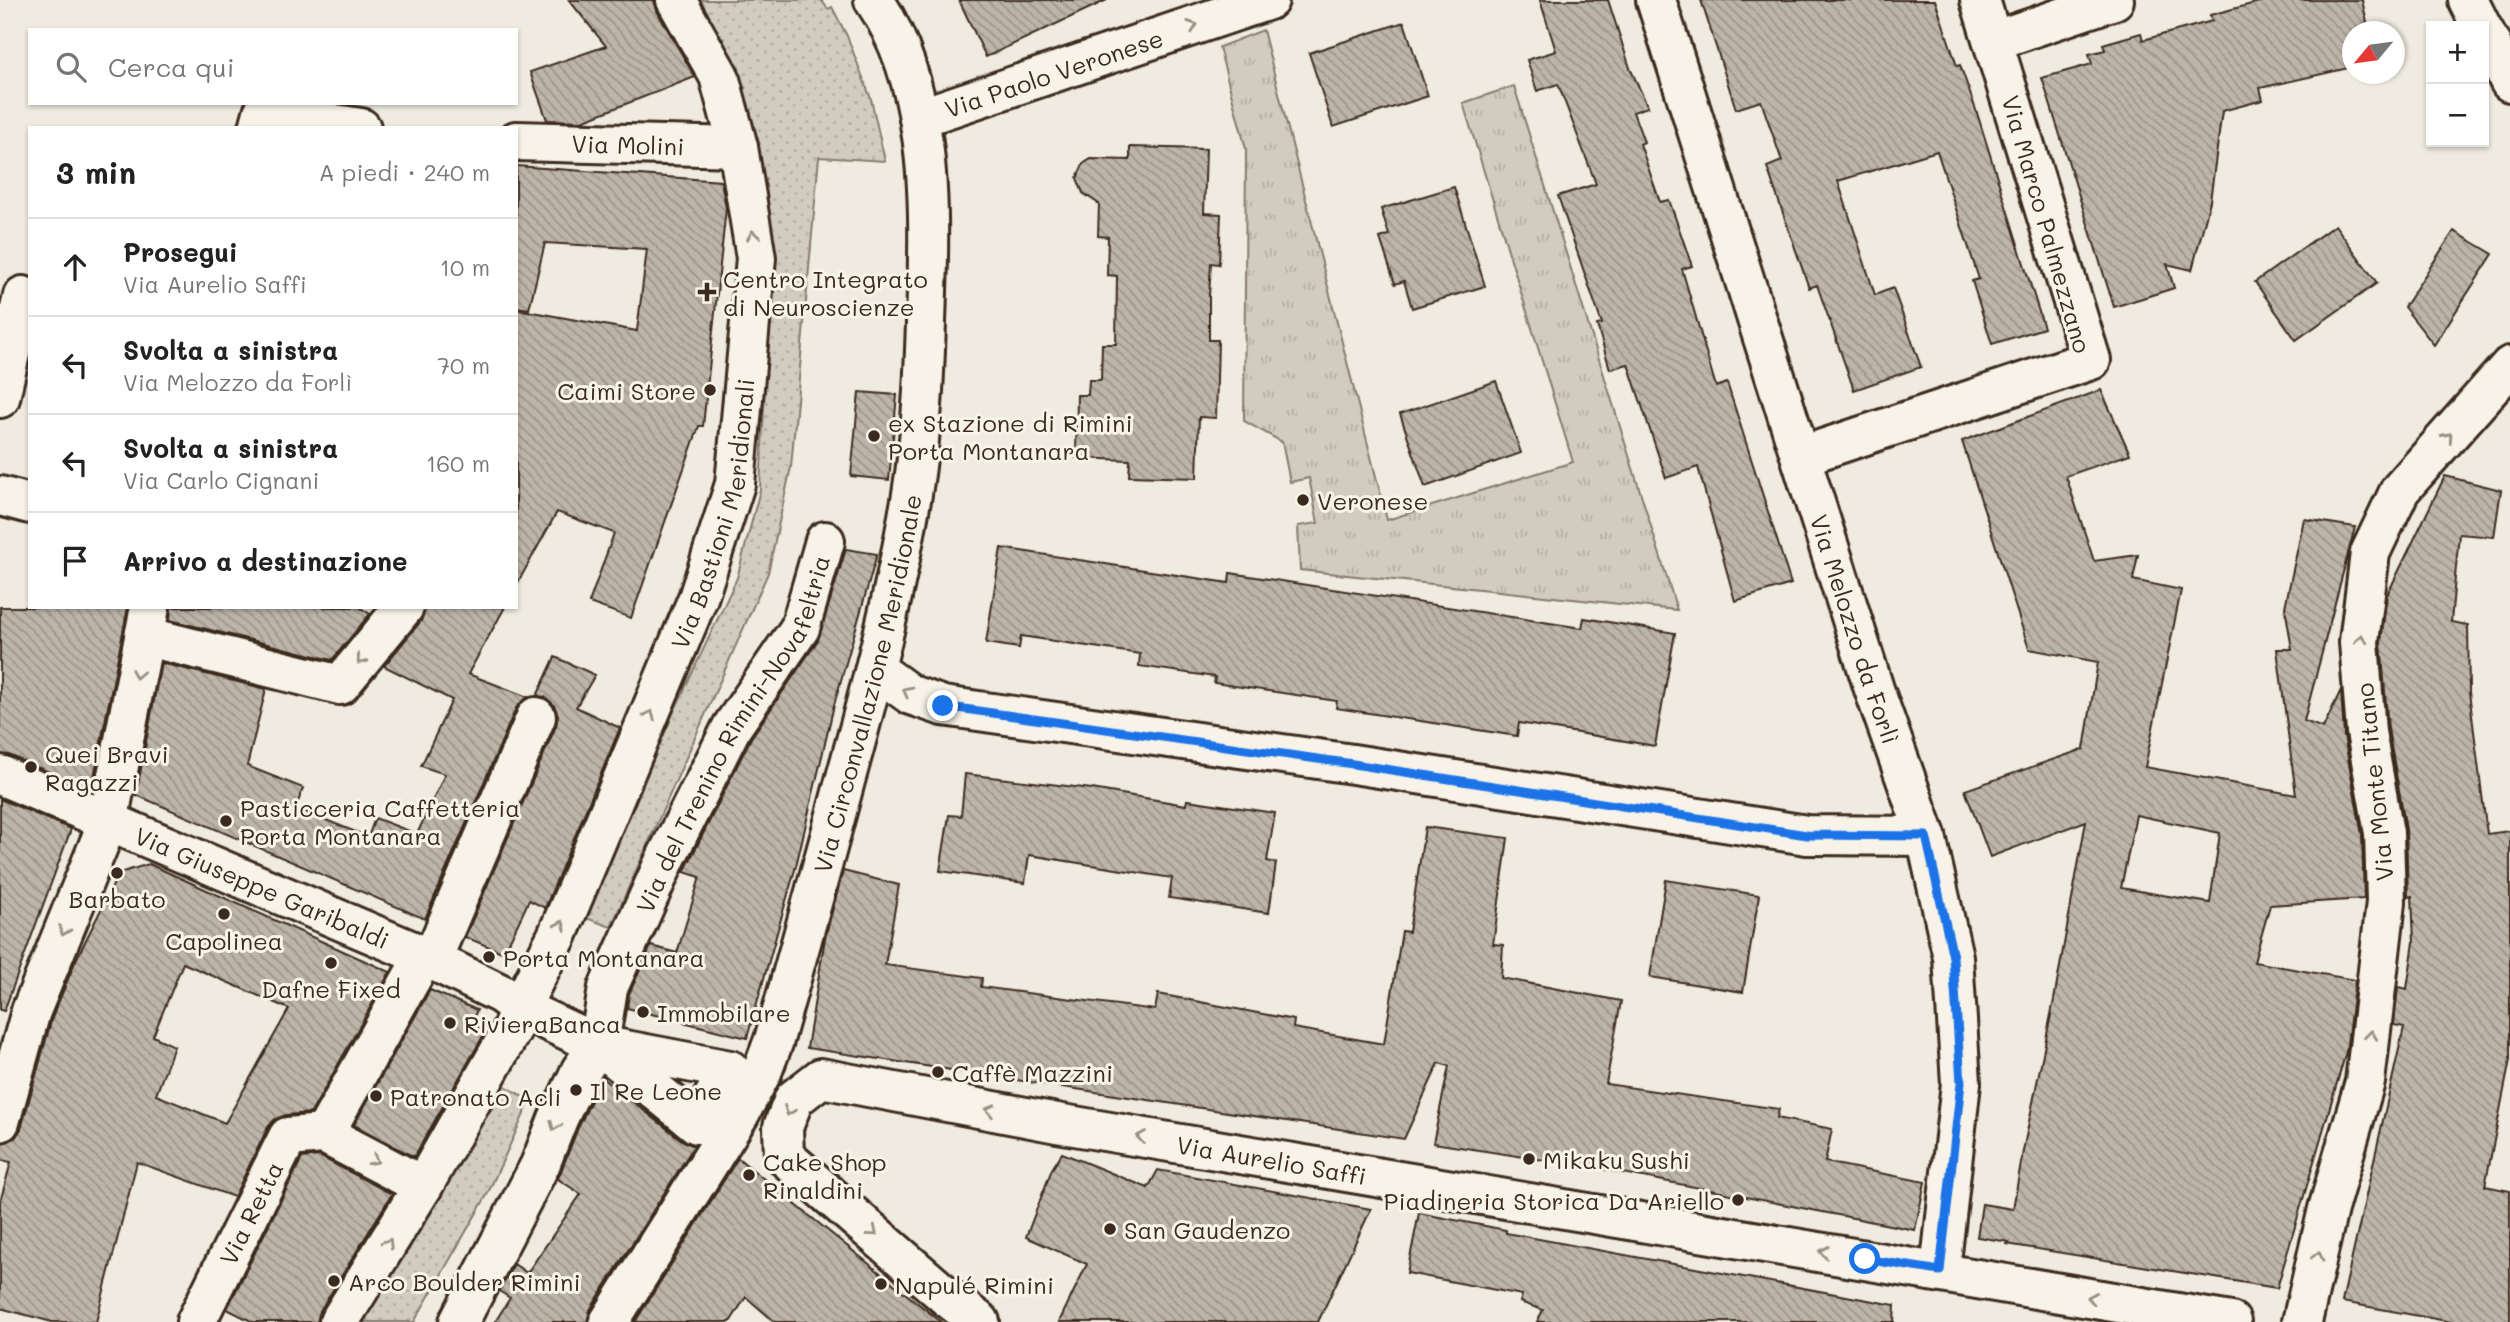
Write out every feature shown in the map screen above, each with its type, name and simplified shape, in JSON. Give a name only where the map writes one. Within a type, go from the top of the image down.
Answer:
[{"type":"street","name":"Via Bastioni Meridionali","points":[[339,1322],[423,1186],[515,1019],[557,936],[693,611],[735,484],[756,258],[738,147],[719,76],[676,0]]},
{"type":"street","name":"Via Circonvallazione Meridionale","points":[[746,1071],[774,1040],[875,669],[912,494],[923,394],[929,225],[925,158],[919,118],[905,63],[874,0]]},
{"type":"street","name":"Via Paolo Veronese","points":[[919,118],[1269,0]]},
{"type":"street","name":"Via Melozzo da Forlì","points":[[1656,0],[1870,677],[1926,836],[1953,957],[1961,1083],[1940,1271]]},
{"type":"street","name":"Via Marco Palmezzano","points":[[1802,456],[2091,360],[1980,0]]},
{"type":"street","points":[[1993,41],[2114,0]]},
{"type":"street","points":[[2468,0],[2478,21]]},
{"type":"street","points":[[2489,41],[2510,82]]},
{"type":"street","points":[[261,121],[332,126]]},
{"type":"street","name":"Via Molini","points":[[518,142],[738,147]]},
{"type":"street","points":[[0,398],[18,294]]},
{"type":"street","name":"Via Monte Titano","points":[[2302,1322],[2328,1209],[2365,1082],[2386,902],[2384,833],[2366,733],[2359,642],[2370,553],[2400,490],[2510,366]]},
{"type":"street","points":[[0,496],[28,504]]},
{"type":"street","name":"Via del Trenino Rimini-Novafeltria","points":[[599,1045],[608,988],[618,965],[666,858],[732,727],[800,628],[825,541]]},
{"type":"street","points":[[0,1122],[32,1011],[108,822],[147,622],[340,685],[402,609]]},
{"type":"street","points":[[875,669],[911,695],[943,706],[1353,764],[1807,835],[1926,836]]},
{"type":"street","points":[[423,1186],[324,1134],[423,964],[536,717]]},
{"type":"street","name":"Via Giuseppe Garibaldi","points":[[0,775],[423,964],[501,994],[515,1019],[599,1045]]},
{"type":"street","points":[[599,1045],[746,1071]]},
{"type":"street","points":[[599,1045],[697,1124],[746,1071]]},
{"type":"street","points":[[459,1322],[540,1166],[581,1070],[599,1045]]},
{"type":"street","points":[[609,1322],[739,1115],[746,1071]]},
{"type":"street","name":"Via Aurelio Saffi","points":[[980,1322],[947,1297],[783,1156],[783,1127],[794,1100],[821,1078],[1057,1123],[2231,1322]]},
{"type":"street","name":"Via Retta","points":[[196,1322],[288,1136],[324,1134]]},
{"type":"green space","points":[[690,0],[821,0],[828,9],[832,7],[847,36],[871,99],[885,161],[819,157],[791,467],[768,573],[611,927],[578,915],[737,578],[760,490],[771,257]]},
{"type":"green space","points":[[1263,30],[1387,520],[1573,462],[1463,103],[1514,86],[1677,610],[1300,570],[1298,526],[1318,523],[1309,478],[1290,482],[1282,442],[1244,421],[1246,149],[1219,47]]},
{"type":"green space","points":[[496,1080],[530,1101],[487,1195],[414,1322],[356,1322]]},
{"type":"building","points":[[569,0],[654,0],[657,11],[695,77],[582,121],[547,120],[530,72],[606,46]]},
{"type":"building","points":[[959,0],[1107,0],[986,57]]},
{"type":"building","points":[[1540,0],[1608,0],[1630,68],[1648,107],[1633,112],[1644,142],[1640,144],[1660,202],[1669,200],[1692,266],[1682,269],[1716,387],[1727,383],[1791,584],[1735,601],[1698,467],[1666,478],[1628,364],[1610,369],[1597,325],[1602,324],[1558,196],[1596,184],[1558,84],[1537,91],[1527,60],[1556,51]]},
{"type":"building","points":[[1701,0],[1935,0],[1957,66],[1960,65],[1977,113],[2044,328],[1992,344],[1972,281],[1979,279],[1937,151],[1838,181],[1875,295],[1893,288],[1921,367],[1854,390],[1817,285],[1809,288],[1767,167],[1782,161],[1761,101],[1736,109]]},
{"type":"building","points":[[2267,0],[2362,0],[2367,21],[2342,21],[2342,69],[2260,88],[2263,100],[2222,111],[2210,201],[2192,270],[2167,264],[2174,288],[2114,307],[2042,78],[2092,64],[2089,54],[2105,50],[2103,44],[2141,33],[2143,40],[2212,21],[2210,15]]},
{"type":"building","points":[[1404,22],[1428,96],[1333,127],[1309,53]]},
{"type":"building","points":[[1130,147],[1206,149],[1204,213],[1221,214],[1219,264],[1211,263],[1209,296],[1209,340],[1218,340],[1216,418],[1199,417],[1197,478],[1129,476],[1130,460],[1076,458],[1077,395],[1088,395],[1089,380],[1101,380],[1102,344],[1116,344],[1117,276],[1107,275],[1108,237],[1098,236],[1099,204],[1083,193],[1077,178],[1083,164],[1091,159],[1130,160]]},
{"type":"building","points":[[518,166],[721,181],[726,208],[703,426],[699,426],[631,618],[589,603],[614,533],[557,512],[518,582],[518,309],[637,331],[647,249],[545,243],[529,309],[518,307]]},
{"type":"building","points":[[1454,187],[1485,286],[1412,308],[1404,281],[1395,284],[1380,238],[1389,235],[1381,209]]},
{"type":"building","points":[[2335,225],[2377,283],[2296,340],[2255,282]]},
{"type":"building","points":[[2454,231],[2493,254],[2434,345],[2404,307]]},
{"type":"building","points":[[1496,381],[1521,453],[1425,487],[1400,414]]},
{"type":"building","points":[[2101,390],[2130,454],[2066,476],[2094,561],[2138,555],[2133,580],[2181,590],[2145,767],[2296,795],[2277,649],[2292,649],[2285,607],[2304,519],[2355,527],[2304,721],[2323,728],[2341,690],[2344,736],[2362,835],[2364,899],[2270,905],[2254,962],[2355,980],[2346,1052],[2277,1288],[1977,1237],[1982,1204],[2013,1209],[2086,821],[1990,857],[1965,790],[2084,749],[2098,662],[2029,649],[1962,441]],"holes":[[[2136,815],[2220,833],[2210,903],[2121,888]]]},
{"type":"building","name":"ex Stazione di Rimini Porta Montanara","points":[[859,392],[897,395],[889,480],[851,476]]},
{"type":"building","points":[[2445,476],[2501,490],[2494,537],[2459,534],[2451,622],[2468,625],[2469,692],[2487,834],[2510,831],[2510,1060],[2485,1186],[2510,1191],[2510,1322],[2452,1322],[2342,1302],[2404,1027],[2394,1025],[2398,987],[2407,989],[2414,942],[2412,896],[2408,897],[2406,829],[2388,729],[2381,642],[2387,595]]},
{"type":"building","points":[[1001,548],[1229,583],[1230,573],[1582,628],[1584,618],[1675,633],[1655,746],[1519,723],[1517,736],[1336,708],[1337,701],[1214,683],[1215,677],[1139,666],[1140,654],[1021,636],[1019,648],[986,643]]},
{"type":"building","points":[[846,549],[877,554],[834,705],[796,866],[747,1038],[627,1008],[629,994],[651,946],[677,953],[700,877],[684,872],[751,738],[818,640]]},
{"type":"building","points":[[0,607],[128,609],[93,782],[89,781],[86,788],[9,755],[0,754]]},
{"type":"building","points":[[171,609],[362,609],[370,614],[332,660],[170,620]]},
{"type":"building","points":[[424,609],[504,609],[468,674],[528,697],[516,708],[425,919],[136,795],[161,663],[266,689],[247,766],[303,788],[296,808],[368,837],[375,818],[417,834],[445,774],[421,766],[452,700],[384,666],[421,621]]},
{"type":"building","points":[[555,657],[595,675],[576,707],[620,728],[545,908],[529,900],[504,953],[465,937],[556,726],[558,715],[554,705],[545,697],[537,696]]},
{"type":"building","points":[[965,774],[1092,789],[1186,805],[1187,800],[1275,813],[1267,861],[1276,863],[1269,913],[1169,898],[1172,878],[1029,855],[1025,883],[940,871],[949,815],[961,816]]},
{"type":"building","points":[[0,799],[71,829],[4,1011],[0,1010]]},
{"type":"building","points":[[1425,827],[1508,838],[1493,944],[1503,945],[1501,978],[1621,1001],[1606,1084],[1779,1109],[1777,1118],[1832,1129],[1825,1162],[1925,1182],[1915,1230],[1597,1168],[1433,1143],[1449,1066],[1439,1063],[1404,1139],[807,1048],[825,938],[843,871],[899,885],[885,965],[982,978],[981,987],[1155,1010],[1158,994],[1294,1020],[1293,1028],[1384,1044],[1402,931],[1409,932]]},
{"type":"building","points":[[149,864],[390,972],[311,1113],[286,1115],[275,1119],[268,1127],[234,1197],[137,1162],[96,1322],[52,1322],[0,1308],[0,1202],[11,1162],[0,1160],[0,1143],[15,1138],[21,1129],[52,1018],[75,962],[119,873]],"holes":[[[183,963],[289,1009],[225,1123],[156,1095],[174,1046],[153,1036]]]},
{"type":"building","points":[[1666,880],[1759,895],[1743,992],[1650,977]]},
{"type":"building","points":[[430,990],[477,1010],[471,1023],[486,1031],[414,1157],[354,1125]]},
{"type":"building","points":[[602,1078],[683,1141],[694,1146],[590,1310],[587,1322],[495,1322],[510,1298],[499,1291],[514,1264],[527,1273],[581,1194],[558,1179]]},
{"type":"building","points":[[1062,1153],[1148,1188],[1158,1170],[1371,1209],[1318,1322],[1059,1322],[1087,1264],[1026,1237],[1052,1169]]},
{"type":"building","points":[[319,1156],[392,1194],[320,1311],[317,1322],[253,1322],[227,1309],[302,1158]]},
{"type":"building","points":[[738,1158],[941,1322],[775,1322],[746,1297],[730,1322],[635,1322]]},
{"type":"building","points":[[1419,1213],[1506,1230],[1506,1233],[1895,1305],[1894,1322],[1537,1322],[1543,1310],[1520,1302],[1522,1295],[1407,1273]]},
{"type":"place","name":"Centro Integrato di Neuroscienze","points":[[707,292]]},
{"type":"place","name":"Caimi Store","points":[[710,390]]},
{"type":"place","name":"ex Stazione di Rimini Porta Montanara","points":[[874,436]]},
{"type":"place","name":"Veronese","points":[[1303,500]]},
{"type":"place","name":"Quei Bravi Ragazzi","points":[[31,767]]},
{"type":"place","name":"Pasticceria Caffetteria Porta Montanara","points":[[226,821]]},
{"type":"place","name":"Barbato","points":[[117,873]]},
{"type":"place","name":"Capolinea","points":[[224,914]]},
{"type":"place","name":"Porta Montanara","points":[[489,957]]},
{"type":"place","name":"Dafne Fixed","points":[[331,963]]},
{"type":"place","name":"Immobilare","points":[[643,1012]]},
{"type":"place","name":"RivieraBanca","points":[[450,1023]]},
{"type":"place","name":"Caffè Mazzini","points":[[938,1072]]},
{"type":"place","name":"Il Re Leone","points":[[576,1090]]},
{"type":"place","name":"Patronato Acli","points":[[376,1096]]},
{"type":"place","name":"Mikaku Sushi","points":[[1529,1159]]},
{"type":"place","name":"Cake Shop Rinaldini","points":[[749,1175]]},
{"type":"place","name":"Piadineria Storica Da Ariello","points":[[1738,1200]]},
{"type":"place","name":"San Gaudenzo","points":[[1110,1229]]},
{"type":"place","name":"Arco Boulder Rimini","points":[[334,1281]]},
{"type":"place","name":"Napulé Rimini","points":[[881,1284]]},
{"type":"route","points":[[943,706],[1353,764],[1807,835],[1926,836],[1953,957],[1961,1083],[1940,1271],[1865,1259]]}]
